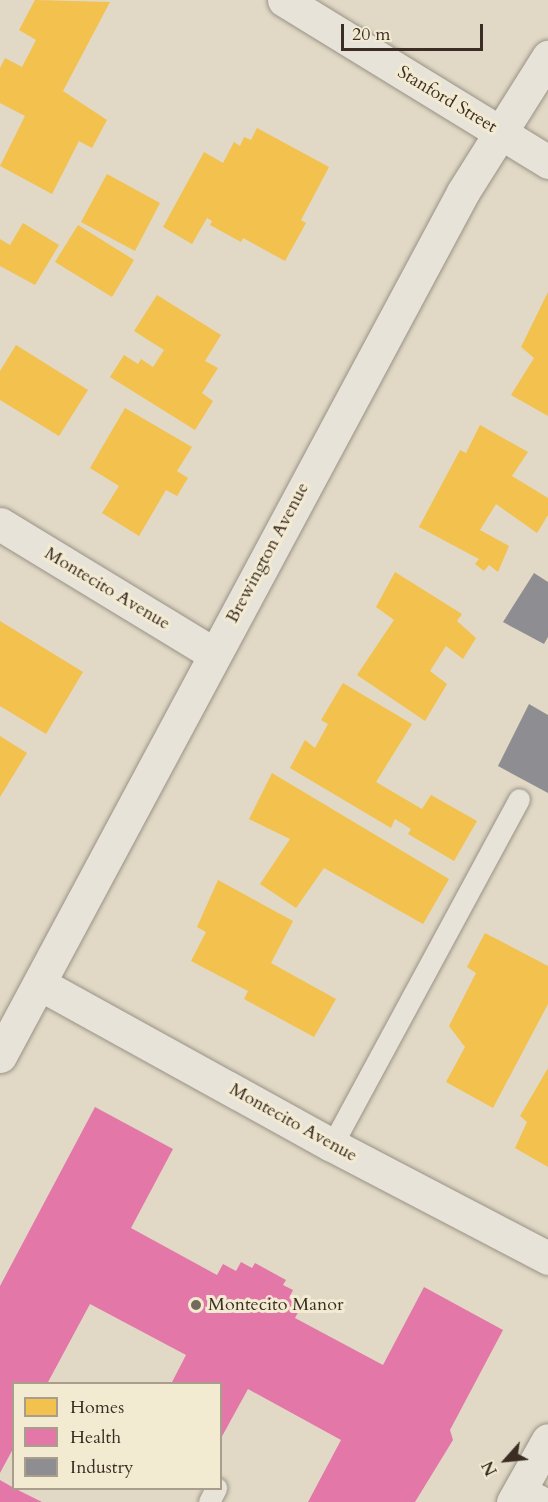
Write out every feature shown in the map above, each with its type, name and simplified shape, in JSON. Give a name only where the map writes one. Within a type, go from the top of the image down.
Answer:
[{"type":"street","name":"Stanford Street","points":[[284,0],[548,162]]},
{"type":"street","name":"Brewington Avenue","points":[[0,1056],[462,192],[548,57]]},
{"type":"street","name":"Montecito Avenue","points":[[0,524],[214,654]]},
{"type":"street","name":"Montecito Avenue","points":[[40,984],[332,1145],[548,1258]]},
{"type":"street","points":[[528,1496],[548,1440]]},
{"type":"lane","points":[[332,1145],[519,799]]},
{"type":"building: Homes","points":[[35,0],[110,2],[63,91],[107,120],[92,148],[79,141],[52,194],[0,166],[25,116],[0,103],[0,68],[5,58],[22,67],[36,40],[19,30]]},
{"type":"building: Homes","points":[[257,128],[329,167],[301,220],[306,223],[285,261],[243,238],[241,242],[210,225],[212,221],[207,218],[192,244],[163,227],[204,152],[223,163],[234,142],[240,146],[244,137],[251,140]]},
{"type":"building: Homes","points":[[107,174],[160,203],[135,251],[81,222]]},
{"type":"building: Homes","points":[[23,223],[59,245],[35,285],[0,266],[0,239],[10,245]]},
{"type":"building: Homes","points":[[78,225],[134,260],[112,297],[55,262]]},
{"type":"building: Homes","points":[[548,292],[548,416],[511,395],[534,358],[521,347]]},
{"type":"building: Homes","points":[[157,295],[221,335],[205,361],[218,368],[202,393],[213,401],[195,430],[110,377],[124,355],[138,364],[141,359],[153,367],[164,350],[134,331]]},
{"type":"building: Homes","points":[[16,345],[88,390],[59,436],[0,400],[0,371]]},
{"type":"building: Homes","points":[[125,408],[192,447],[177,471],[188,478],[177,496],[166,490],[139,536],[102,513],[119,486],[90,468]]},
{"type":"building: Homes","points":[[480,425],[528,452],[512,476],[548,498],[548,515],[537,533],[496,504],[480,530],[509,546],[498,572],[489,565],[484,571],[475,564],[479,559],[419,527],[460,450],[466,453]]},
{"type":"building: Homes","points":[[395,572],[462,614],[457,621],[476,638],[463,659],[446,646],[430,671],[447,684],[425,721],[357,675],[394,620],[376,607]]},
{"type":"building: Homes","points":[[0,621],[83,672],[46,734],[0,706]]},
{"type":"building: Homes","points":[[343,683],[412,724],[376,782],[422,809],[431,795],[477,821],[454,861],[408,834],[411,829],[395,819],[391,828],[290,768],[305,740],[315,748],[328,724],[321,720]]},
{"type":"building: Homes","points":[[0,736],[27,753],[0,797]]},
{"type":"building: Homes","points":[[272,773],[449,879],[423,924],[324,868],[296,908],[260,884],[290,839],[249,819]]},
{"type":"building: Homes","points":[[218,880],[293,921],[271,963],[336,999],[314,1037],[244,999],[248,991],[191,961],[206,932],[197,927]]},
{"type":"building: Homes","points":[[485,933],[548,966],[548,1004],[493,1108],[446,1082],[465,1047],[449,1026],[476,973],[467,967]]},
{"type":"building: Homes","points":[[548,1068],[548,1167],[515,1148],[527,1122],[520,1116]]},
{"type":"building: Health","name":"Montecito Manor","points":[[95,1107],[173,1149],[131,1228],[217,1275],[223,1264],[236,1271],[241,1262],[252,1268],[255,1263],[286,1280],[283,1285],[293,1290],[289,1298],[302,1305],[295,1318],[383,1365],[424,1287],[503,1330],[450,1430],[453,1440],[415,1502],[308,1502],[341,1440],[248,1389],[222,1436],[222,1382],[172,1382],[186,1355],[90,1304],[48,1382],[12,1382],[12,1451],[0,1473],[0,1286]]},
{"type":"building: Health","points":[[0,1480],[12,1487],[12,1490],[18,1490],[42,1502],[0,1502]]},
{"type":"building: Industry","points":[[534,573],[548,582],[548,637],[544,644],[503,622]]},
{"type":"building: Industry","points":[[529,704],[548,715],[548,793],[498,766]]},
{"type":"place","name":"Montecito Manor","points":[[196,1305]]}]
